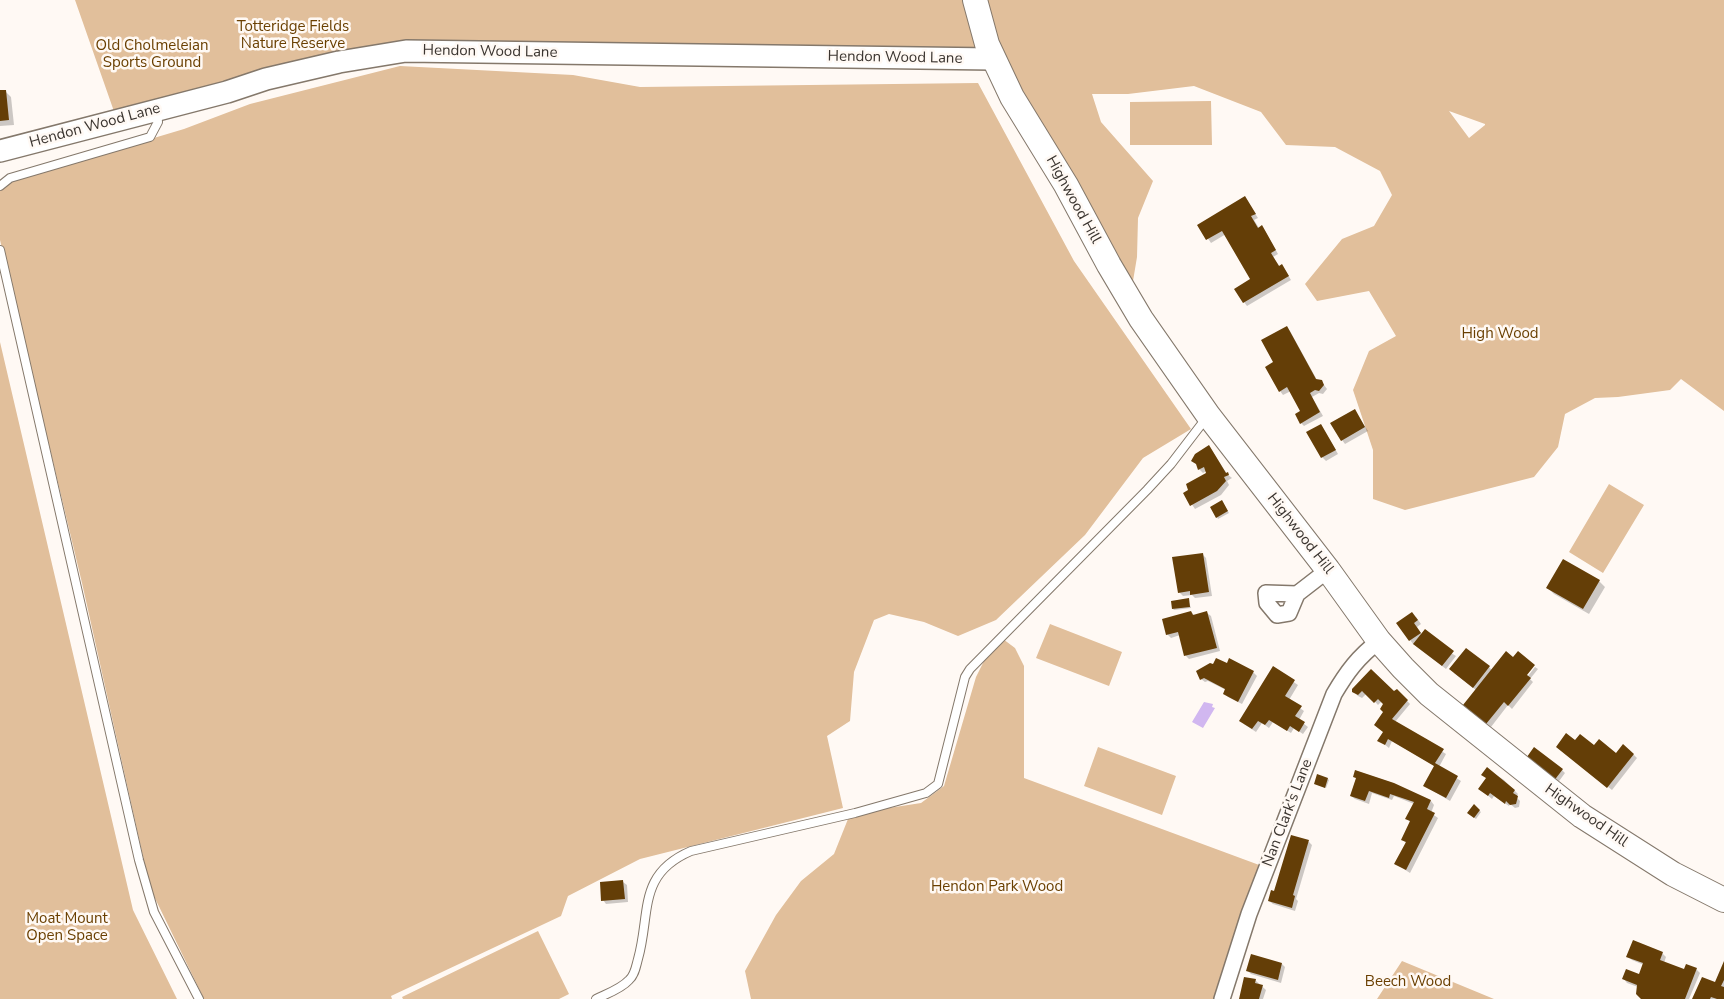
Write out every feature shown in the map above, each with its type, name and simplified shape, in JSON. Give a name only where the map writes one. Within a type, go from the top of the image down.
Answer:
[{"type":"main road","name":"Highwood Hill","points":[[975,0],[987,44],[1012,97],[1066,185],[1109,265],[1141,318],[1208,415],[1328,570],[1379,641],[1429,694],[1582,816],[1673,874],[1724,900]]},
{"type":"main road","name":"Hendon Wood Lane","points":[[0,151],[227,92],[266,79],[339,62],[406,51],[993,59]]},
{"type":"street","points":[[1296,594],[1328,570]]},
{"type":"street","name":"Nan Clark's Lane","points":[[1222,999],[1249,914],[1334,694],[1347,672],[1364,653],[1379,641]]},
{"type":"lane","points":[[0,186],[10,178],[150,137],[158,122],[157,110]]},
{"type":"lane","points":[[0,250],[142,869],[154,912],[198,999]]},
{"type":"lane","points":[[596,999],[631,979],[640,952],[648,895],[655,881],[670,863],[680,856],[691,851],[855,813],[926,793],[938,784],[965,677],[970,669],[1147,490],[1171,464],[1208,415]]},
{"type":"green space","points":[[75,0],[1724,0],[1724,411],[1681,379],[1670,390],[1595,398],[1565,414],[1558,447],[1534,477],[1405,510],[1373,499],[1373,450],[1353,390],[1369,351],[1396,336],[1369,291],[1317,301],[1305,284],[1342,239],[1374,226],[1392,195],[1380,171],[1335,147],[1286,145],[1261,112],[1194,86],[1128,94],[1092,94],[1101,122],[1153,181],[1138,218],[1137,257],[1133,281],[1089,233],[1003,67],[406,51],[117,120]],"holes":[[[1449,111],[1485,124],[1469,138]]]},
{"type":"green space","points":[[400,66],[573,75],[640,87],[978,83],[1074,261],[1191,429],[1143,458],[1085,535],[996,620],[958,636],[924,622],[889,614],[874,620],[854,672],[850,721],[827,736],[843,808],[640,859],[568,896],[561,916],[391,996],[392,999],[204,999],[150,888],[82,583],[0,240],[0,189],[10,181],[184,129],[250,104]]},
{"type":"green space","points":[[1211,101],[1212,145],[1130,145],[1130,102]]},
{"type":"green space","name":"Moat Mount Open Space","points":[[0,342],[133,910],[177,999],[0,999]]},
{"type":"green space","points":[[1609,484],[1644,505],[1603,573],[1569,552]]},
{"type":"green space","points":[[1050,624],[1122,652],[1109,686],[1036,658]]},
{"type":"green space","name":"Hendon Park Wood","points":[[1003,639],[1015,648],[1024,666],[1024,778],[1270,869],[1222,999],[751,999],[745,971],[776,915],[801,881],[834,854],[850,814],[921,803],[944,786],[976,677],[987,655]]},
{"type":"green space","points":[[1098,747],[1176,776],[1162,815],[1084,786]]},
{"type":"green space","points":[[538,931],[569,994],[559,999],[403,999],[402,997]]},
{"type":"green space","name":"Beech Wood","points":[[1402,961],[1494,999],[1377,999]]},
{"type":"shaded area","points":[[1204,702],[1213,704],[1212,707],[1215,708],[1203,728],[1192,722]]},
{"type":"building","points":[[0,90],[6,90],[9,120],[0,121]]},
{"type":"building","points":[[1245,196],[1256,214],[1251,216],[1258,228],[1262,225],[1276,250],[1271,253],[1279,266],[1282,264],[1289,276],[1243,303],[1234,289],[1250,279],[1222,231],[1206,240],[1197,225]]},
{"type":"building","points":[[1287,326],[1316,379],[1322,380],[1324,385],[1319,391],[1315,390],[1310,393],[1320,412],[1300,424],[1295,414],[1300,411],[1287,387],[1279,392],[1265,367],[1273,362],[1261,340]]},
{"type":"building","points":[[1355,409],[1365,427],[1341,441],[1330,423]]},
{"type":"building","points":[[1321,424],[1336,450],[1321,458],[1306,432]]},
{"type":"building","points":[[1209,445],[1229,475],[1224,477],[1226,481],[1217,491],[1190,506],[1183,493],[1188,490],[1186,484],[1206,473],[1204,467],[1198,470],[1196,464],[1191,461],[1195,454]]},
{"type":"building","points":[[1222,500],[1228,511],[1216,518],[1210,507]]},
{"type":"building","points":[[1203,553],[1209,592],[1190,595],[1190,591],[1178,593],[1172,557]]},
{"type":"building","points":[[1563,559],[1600,580],[1583,609],[1546,588]]},
{"type":"building","points":[[1189,598],[1190,607],[1172,609],[1171,601]]},
{"type":"building","points":[[1191,611],[1193,615],[1207,611],[1217,648],[1184,656],[1178,632],[1166,635],[1162,619]]},
{"type":"building","points":[[1412,612],[1418,620],[1414,623],[1421,633],[1409,641],[1396,623]]},
{"type":"building","points":[[1425,629],[1454,651],[1442,666],[1413,644]]},
{"type":"building","points":[[1466,648],[1490,666],[1473,688],[1449,669]]},
{"type":"building","points":[[1506,651],[1513,657],[1518,651],[1535,665],[1527,675],[1531,678],[1508,706],[1504,702],[1486,724],[1463,705]]},
{"type":"building","points":[[1216,658],[1227,663],[1229,658],[1254,671],[1238,702],[1223,694],[1225,689],[1204,678],[1200,680],[1196,671],[1210,663],[1213,664]]},
{"type":"building","points":[[1273,666],[1295,680],[1285,696],[1302,706],[1295,716],[1305,722],[1299,732],[1290,726],[1287,731],[1269,720],[1265,725],[1258,721],[1252,729],[1239,721]]},
{"type":"building","points":[[1371,669],[1394,691],[1397,689],[1408,700],[1392,719],[1444,749],[1435,763],[1458,776],[1446,798],[1423,786],[1434,766],[1388,739],[1385,745],[1377,741],[1383,732],[1374,725],[1383,712],[1380,709],[1383,704],[1378,699],[1374,703],[1362,691],[1358,695],[1352,692],[1352,689]]},
{"type":"building","points":[[1566,733],[1575,740],[1580,734],[1594,745],[1599,739],[1616,753],[1623,744],[1634,754],[1607,788],[1556,747]]},
{"type":"building","points":[[1534,747],[1563,769],[1553,782],[1524,761]]},
{"type":"building","points":[[1487,767],[1515,790],[1513,793],[1518,796],[1516,804],[1510,805],[1506,801],[1505,804],[1490,793],[1488,796],[1478,789],[1486,778],[1481,775]]},
{"type":"building","points":[[1355,770],[1394,783],[1431,800],[1427,809],[1435,813],[1406,870],[1394,864],[1406,842],[1401,840],[1410,821],[1405,819],[1414,802],[1390,794],[1389,798],[1369,791],[1365,801],[1350,796],[1356,778],[1353,777]]},
{"type":"building","points":[[1317,774],[1328,778],[1325,788],[1314,784]]},
{"type":"building","points":[[1474,804],[1480,810],[1474,818],[1467,813]]},
{"type":"building","points":[[1291,835],[1309,840],[1293,895],[1295,896],[1292,908],[1268,901],[1271,890],[1274,891]]},
{"type":"building","points":[[623,880],[625,899],[601,901],[600,882]]},
{"type":"building","points":[[1633,940],[1663,952],[1660,960],[1684,969],[1686,964],[1697,968],[1685,999],[1641,999],[1636,994],[1637,985],[1622,979],[1626,969],[1639,974],[1643,963],[1626,957]]},
{"type":"building","points":[[1251,954],[1282,963],[1278,980],[1246,971]]},
{"type":"building","points":[[1724,961],[1724,980],[1721,986],[1724,987],[1724,999],[1711,997],[1710,999],[1692,999],[1702,977],[1715,982]]},
{"type":"building","points":[[1244,977],[1256,979],[1255,983],[1263,985],[1259,999],[1239,999]]},
{"type":"park label","name":"Totteridge Fields Nature Reserve","points":[[293,36]]},
{"type":"park label","name":"Old Cholmeleian Sports Ground","points":[[152,54]]},
{"type":"park label","name":"High Wood","points":[[1500,334]]}]
